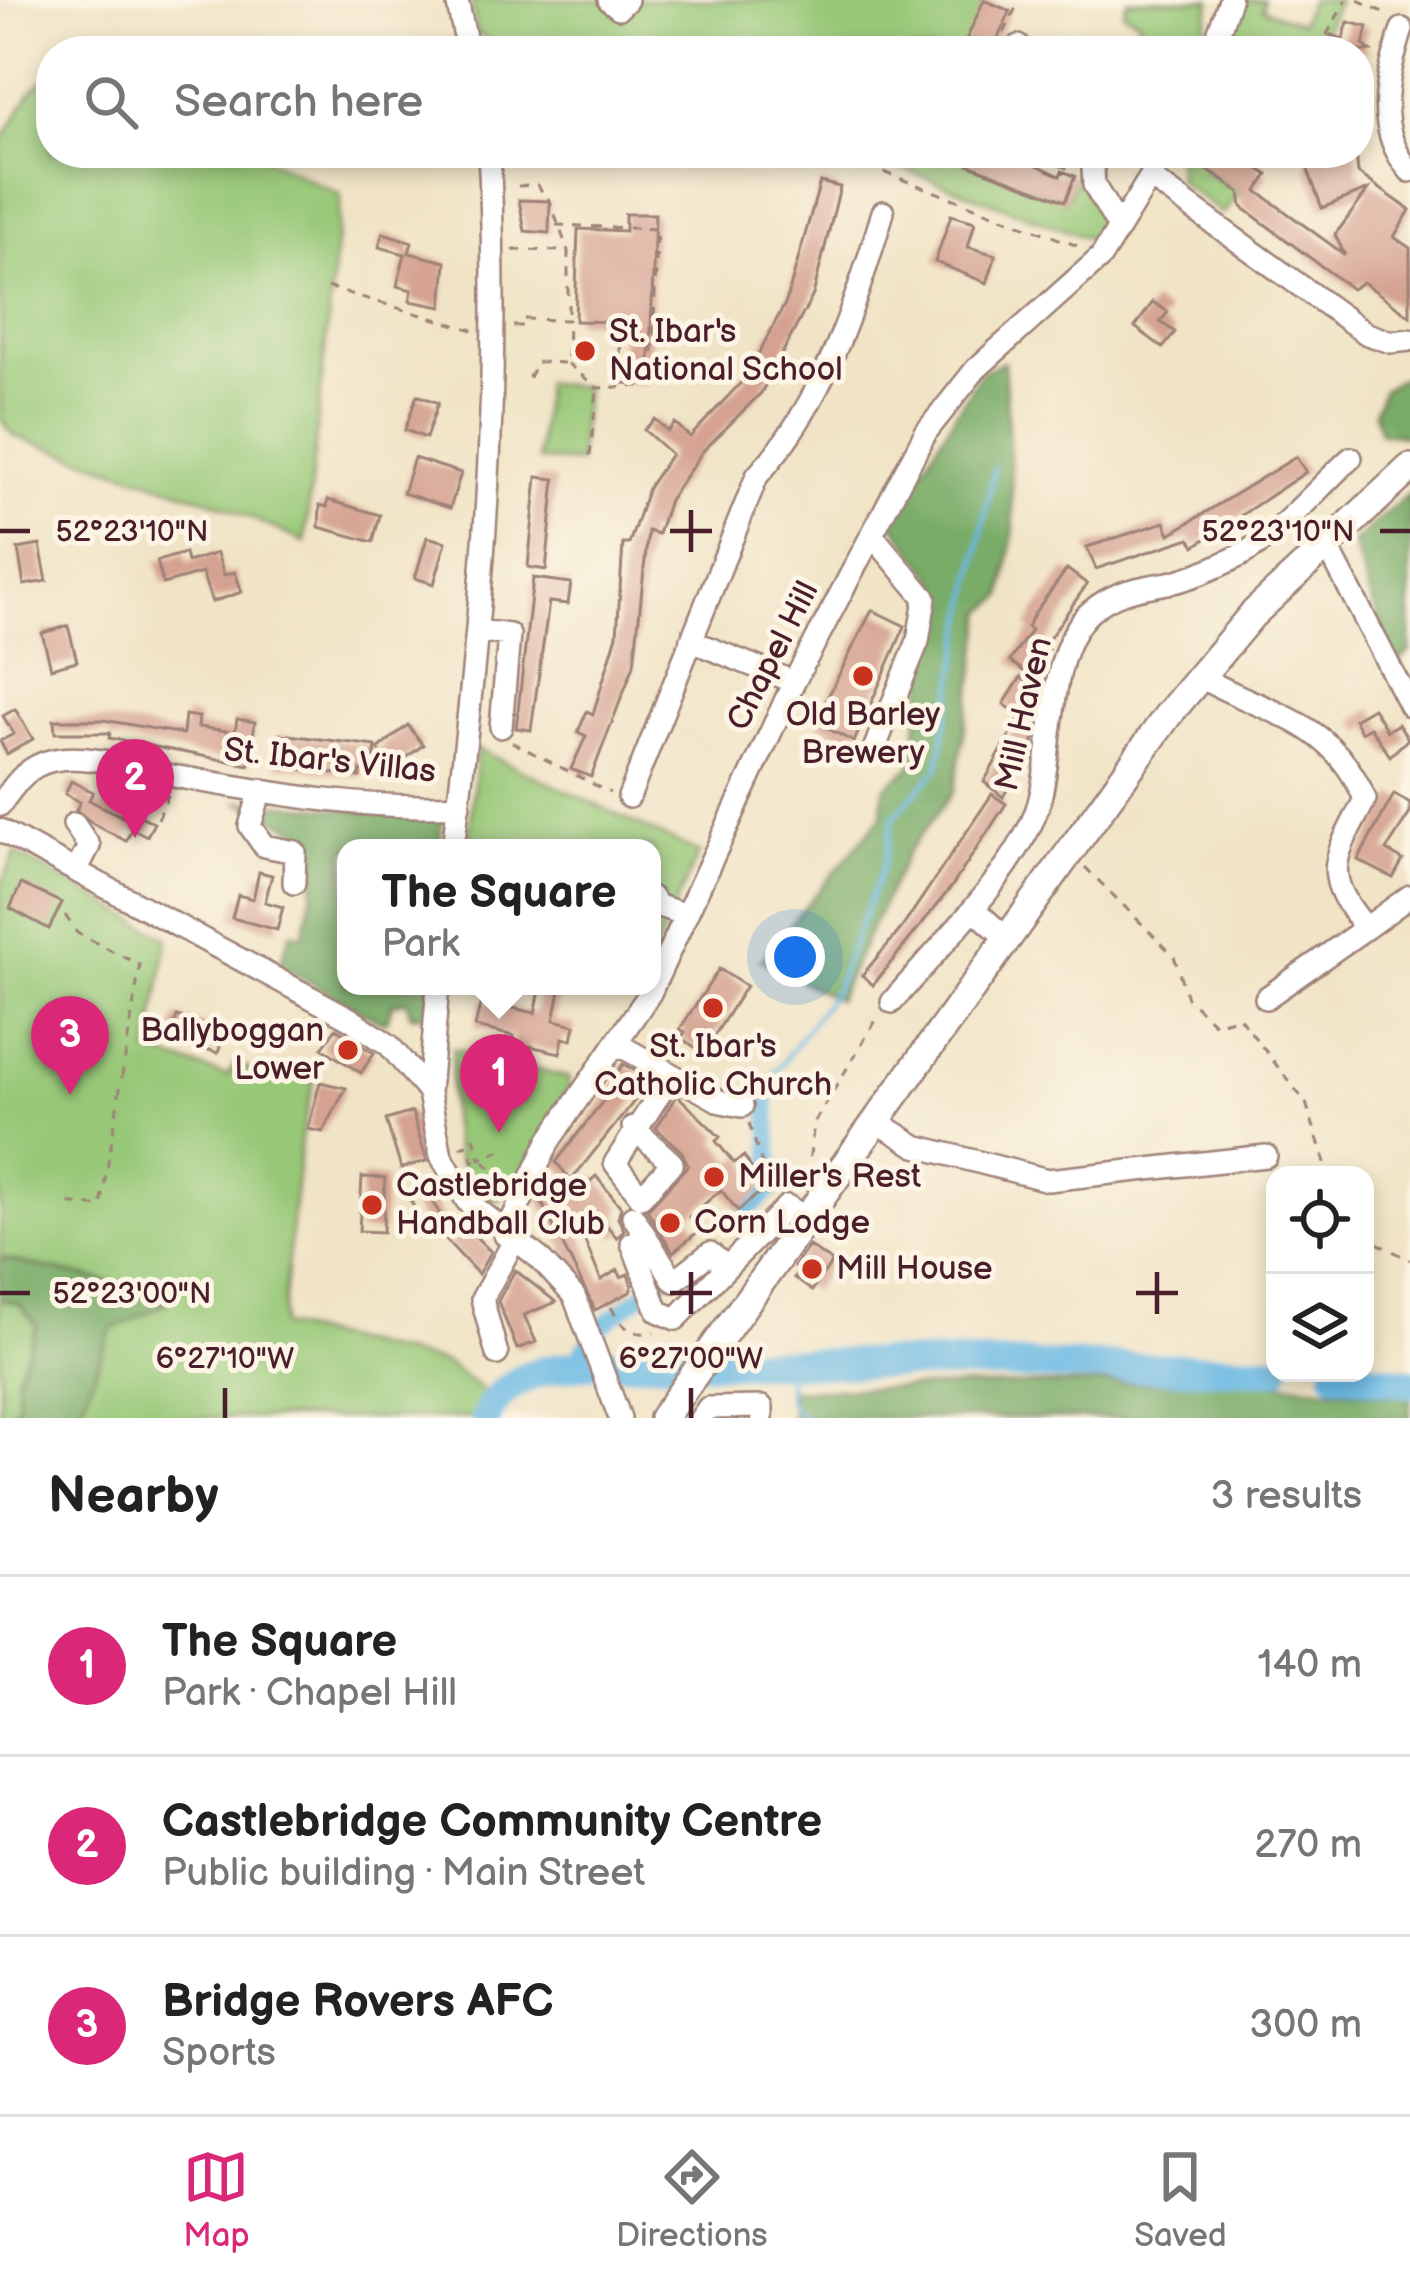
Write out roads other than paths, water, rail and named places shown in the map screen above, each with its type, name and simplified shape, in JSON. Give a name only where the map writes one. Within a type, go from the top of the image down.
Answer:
[{"type":"main road","points":[[663,1418],[718,1345],[792,1209],[876,1121],[1066,851],[1199,676],[1325,542],[1410,468]]},
{"type":"street","points":[[457,0],[465,36]]},
{"type":"street","points":[[609,0],[619,8],[627,0]]},
{"type":"street","points":[[1217,36],[1230,0]]},
{"type":"street","points":[[1400,24],[1385,99],[1389,134],[1410,171]]},
{"type":"street","points":[[454,839],[479,632],[492,331],[489,168]]},
{"type":"street","points":[[1088,168],[1119,228]]},
{"type":"street","name":"Chapel Hill","points":[[661,964],[794,682],[926,432],[976,369],[1101,257],[1152,168]]},
{"type":"street","points":[[1148,172],[1367,334],[1410,340]]},
{"type":"street","points":[[629,797],[757,476],[784,446],[831,362],[883,212]]},
{"type":"street","name":"Mill Haven","points":[[892,1002],[946,938],[976,912],[1038,808],[1068,641],[1089,614],[1121,592],[1173,582],[1243,554],[1270,536],[1351,458]]},
{"type":"street","points":[[873,536],[925,598],[917,641],[873,752]]},
{"type":"street","points":[[1325,542],[1410,706]]},
{"type":"street","points":[[479,632],[509,635],[501,727]]},
{"type":"street","points":[[694,641],[794,682]]},
{"type":"street","points":[[1199,676],[1247,704],[1306,723],[1357,779],[1365,799],[1333,868],[1334,883],[1366,928]]},
{"type":"street","name":"St. Ibar's Villas","points":[[0,806],[22,773],[52,760],[88,759],[260,790],[424,807],[459,806]]},
{"type":"street","points":[[260,790],[250,826],[264,846],[295,852],[294,883]]},
{"type":"street","points":[[74,824],[88,846],[76,871]]},
{"type":"street","points":[[0,830],[350,1018],[389,1046],[429,1093]]},
{"type":"street","points":[[1266,998],[1410,896]]},
{"type":"street","points":[[661,907],[686,916]]},
{"type":"street","points":[[976,912],[1006,938]]},
{"type":"street","points":[[437,995],[429,1093],[441,1156],[467,1202],[539,1258],[574,1296],[620,1418]]},
{"type":"street","name":"Chapel Hill","points":[[496,1354],[482,1299],[524,1194],[549,1141],[619,1045],[645,995]]},
{"type":"street","points":[[619,1045],[671,1076],[742,1106]]},
{"type":"street","points":[[633,1127],[671,1076]]},
{"type":"street","points":[[876,1121],[916,1145],[1048,1180],[1265,1156]]},
{"type":"street","points":[[632,1243],[658,1311],[676,1318],[792,1209]]},
{"type":"street","points":[[633,1216],[674,1281],[710,1253],[727,1267]]},
{"type":"street","points":[[701,1418],[708,1408],[761,1407],[763,1418]]},
{"type":"waterway","points":[[766,1086],[835,990],[885,861],[893,818],[938,768],[994,468]]},
{"type":"waterway","points":[[747,1211],[774,1188],[766,1086]]},
{"type":"waterway","points":[[573,1364],[598,1328],[660,1282]]},
{"type":"waterway","points":[[486,1418],[498,1397],[517,1382],[540,1372],[594,1363],[1266,1369]]},
{"type":"waterway","points":[[788,1363],[788,1401],[803,1418]]},
{"type":"waterway","points":[[1374,1378],[1410,1383]]},
{"type":"place","name":"St. Ibar's National School","points":[[585,351]]},
{"type":"place","name":"Old Barley Brewery","points":[[863,676]]},
{"type":"place","name":"Castlebridge Community Centre","points":[[135,838]]},
{"type":"place","name":"St. Ibar's Catholic Church","points":[[713,1008]]},
{"type":"place","name":"Ballyboggan Lower","points":[[348,1050]]},
{"type":"place","name":"Bridge Rovers AFC","points":[[70,1095]]},
{"type":"place","name":"The Square","points":[[499,1133]]},
{"type":"place","name":"Miller's Rest","points":[[714,1177]]},
{"type":"place","name":"Castlebridge Handball Club","points":[[372,1205]]},
{"type":"place","name":"Corn Lodge","points":[[670,1223]]},
{"type":"place","name":"Mill House","points":[[812,1269]]}]
